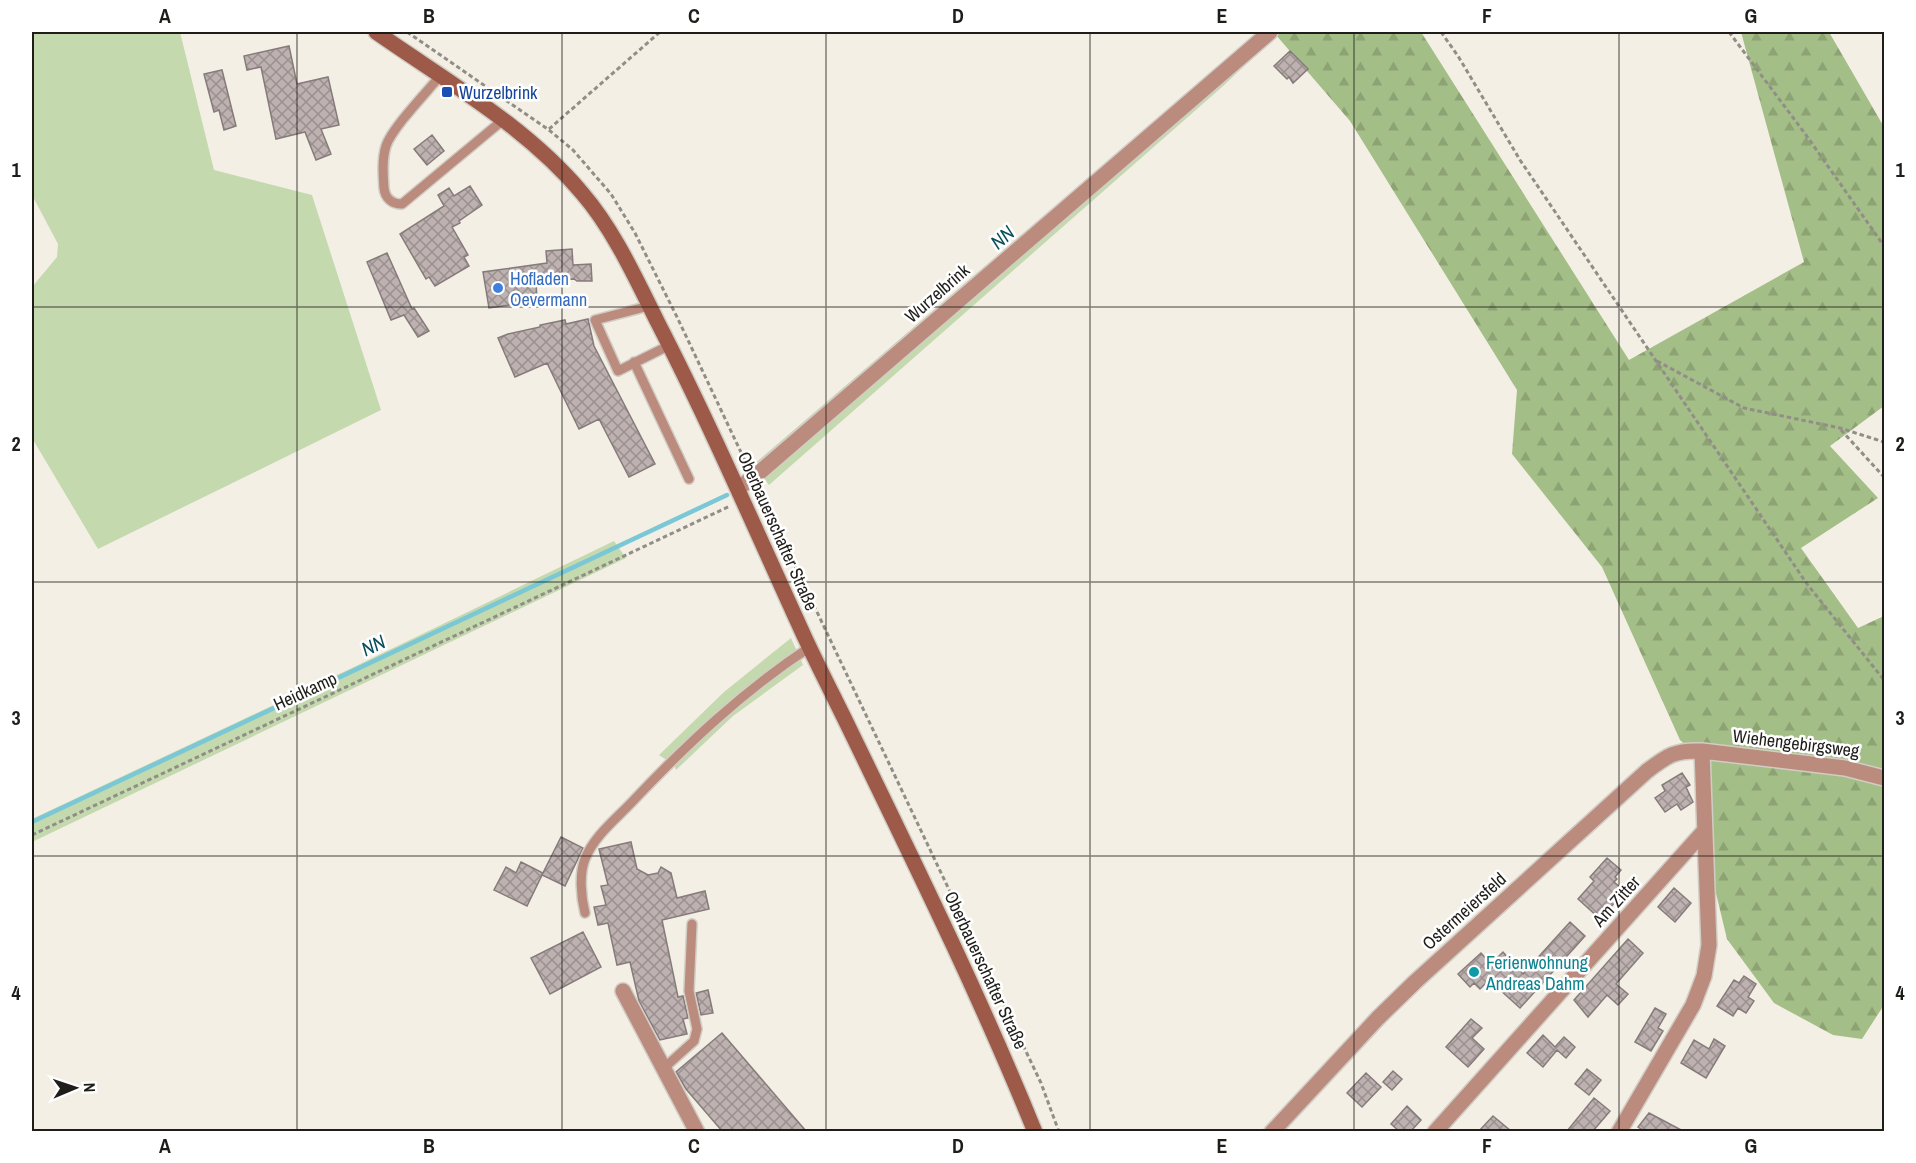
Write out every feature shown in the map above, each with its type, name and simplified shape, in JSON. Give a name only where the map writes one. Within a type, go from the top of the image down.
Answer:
[{"type":"main road","name":"Oberbauerschafter Straße","points":[[376,32],[503,120],[551,159],[584,194],[623,254],[670,345],[741,493],[810,647],[964,968],[1008,1064],[1035,1131]]},
{"type":"street","name":"Wurzelbrink","points":[[741,493],[753,478],[1270,32]]},
{"type":"street","name":"Ostermeiersfeld","points":[[1272,1131],[1415,982],[1647,771],[1669,754],[1681,751],[1702,751]]},
{"type":"street","name":"Wiehengebirgsweg","points":[[1702,751],[1845,768],[1884,778]]},
{"type":"street","points":[[1618,1131],[1693,1005],[1704,976],[1709,945],[1702,751]]},
{"type":"street","name":"Am Zitter","points":[[1435,1131],[1705,830]]},
{"type":"street","points":[[623,991],[697,1131]]},
{"type":"lane","points":[[440,76],[391,135],[383,161],[384,193],[389,200],[402,204],[503,120]]},
{"type":"lane","points":[[650,306],[596,320],[618,370],[670,345]]},
{"type":"lane","points":[[634,362],[689,479]]},
{"type":"lane","points":[[585,913],[582,875],[585,858],[598,837],[708,726],[747,692],[810,647]]},
{"type":"lane","points":[[664,1068],[694,1041],[697,1029],[689,991],[692,924]]},
{"type":"path","points":[[532,144],[660,32]]},
{"type":"path","points":[[1441,32],[1458,56],[1520,160],[1807,584],[1884,680]]},
{"type":"path","points":[[1729,32],[1806,135],[1884,246]]},
{"type":"path","points":[[1655,360],[1744,408],[1840,428],[1884,442]]},
{"type":"path","points":[[1840,428],[1884,477]]},
{"type":"path","name":"Heidkamp","points":[[32,835],[623,557],[741,493]]},
{"type":"green space","points":[[32,32],[180,32],[214,170],[312,195],[381,410],[98,549],[32,438],[32,287],[57,257],[58,244],[32,195]]},
{"type":"green space","points":[[1258,32],[1280,32],[1222,87],[769,485],[753,465]]},
{"type":"green space","points":[[1280,32],[1421,32],[1629,360],[1804,262],[1741,32],[1829,32],[1884,127],[1884,406],[1830,446],[1878,498],[1801,548],[1858,628],[1884,616],[1884,1005],[1862,1039],[1833,1035],[1774,1003],[1727,939],[1713,881],[1710,780],[1692,751],[1680,740],[1602,567],[1512,454],[1517,390],[1350,121],[1276,35]]},
{"type":"green space","points":[[614,541],[626,558],[32,842],[32,819]]},
{"type":"green space","points":[[791,638],[803,665],[733,716],[676,770],[674,765],[659,755],[724,692]]},
{"type":"building","points":[[289,46],[297,84],[328,77],[339,125],[321,129],[331,154],[316,160],[305,132],[276,139],[261,67],[247,70],[244,56]]},
{"type":"building","points":[[1290,51],[1308,69],[1293,83],[1289,77],[1287,79],[1274,66]]},
{"type":"building","points":[[222,70],[236,126],[224,130],[219,110],[214,112],[204,74]]},
{"type":"building","points":[[432,135],[444,151],[427,165],[414,149]]},
{"type":"building","points":[[470,186],[482,205],[452,227],[468,255],[464,257],[469,266],[435,286],[429,277],[426,279],[400,234],[444,206],[438,195],[449,188],[454,196]]},
{"type":"building","points":[[572,249],[573,265],[591,264],[592,281],[574,279],[536,281],[537,301],[489,308],[483,272],[547,263],[546,251]]},
{"type":"building","points":[[387,253],[412,309],[414,308],[429,331],[418,337],[404,315],[391,320],[367,262]]},
{"type":"building","points":[[588,319],[594,346],[655,464],[629,477],[599,419],[579,429],[547,363],[515,377],[498,338],[540,327],[540,325],[565,320],[566,324]]},
{"type":"building","points":[[1682,773],[1690,785],[1686,787],[1693,802],[1681,810],[1677,804],[1665,812],[1655,798],[1665,791],[1662,785]]},
{"type":"building","points":[[561,837],[583,848],[565,886],[542,875]]},
{"type":"building","points":[[631,842],[637,869],[648,875],[658,873],[661,867],[671,873],[677,898],[705,891],[709,909],[662,920],[678,997],[683,996],[688,1018],[683,1019],[687,1034],[660,1040],[639,1001],[630,962],[617,965],[608,923],[598,925],[594,907],[606,905],[601,886],[608,885],[599,849]]},
{"type":"building","points":[[1607,858],[1621,870],[1614,882],[1625,891],[1600,919],[1578,899],[1594,881],[1590,877]]},
{"type":"building","points":[[521,862],[543,873],[527,906],[494,890],[506,867],[516,873]]},
{"type":"building","points":[[1674,888],[1691,903],[1675,922],[1658,907]]},
{"type":"building","points":[[1570,922],[1585,936],[1520,1008],[1489,980],[1480,989],[1474,983],[1470,987],[1458,974],[1481,953],[1491,964],[1503,952],[1523,974]]},
{"type":"building","points":[[583,932],[601,967],[550,994],[531,958]]},
{"type":"building","points":[[1628,939],[1643,953],[1616,984],[1628,994],[1618,1005],[1607,995],[1588,1017],[1574,1000]]},
{"type":"building","points":[[1744,976],[1756,984],[1748,997],[1754,1001],[1746,1013],[1738,1008],[1733,1016],[1717,1006],[1734,980],[1739,983]]},
{"type":"building","points":[[708,990],[713,1013],[701,1015],[696,993]]},
{"type":"building","points":[[1655,1008],[1666,1014],[1658,1028],[1663,1031],[1651,1051],[1635,1042]]},
{"type":"building","points":[[1471,1019],[1482,1028],[1472,1038],[1484,1049],[1468,1067],[1446,1047]]},
{"type":"building","points":[[722,1033],[806,1131],[722,1131],[686,1089],[676,1072]]},
{"type":"building","points":[[1543,1035],[1555,1047],[1564,1037],[1575,1047],[1566,1058],[1557,1050],[1543,1067],[1527,1053]]},
{"type":"building","points":[[1714,1039],[1725,1046],[1706,1078],[1681,1063],[1694,1040],[1709,1049]]},
{"type":"building","points":[[1587,1069],[1601,1080],[1589,1095],[1575,1084]]},
{"type":"building","points":[[1393,1071],[1402,1079],[1392,1090],[1383,1082]]},
{"type":"building","points":[[1366,1073],[1381,1087],[1362,1107],[1347,1093]]},
{"type":"building","points":[[1594,1098],[1610,1111],[1593,1131],[1567,1131]]},
{"type":"building","points":[[1407,1106],[1421,1120],[1411,1131],[1399,1131],[1391,1124]]},
{"type":"building","points":[[1649,1113],[1683,1131],[1639,1131],[1641,1129],[1638,1127]]},
{"type":"building","points":[[1493,1116],[1511,1131],[1479,1131]]},
{"type":"waterway","name":"NN","points":[[32,822],[727,495]]},
{"type":"place","name":"Wurzelbrink","points":[[447,92]]},
{"type":"place","name":"Hofladen Oevermann","points":[[498,288]]},
{"type":"place","name":"Ferienwohnung Andreas Dahm","points":[[1474,972]]}]
